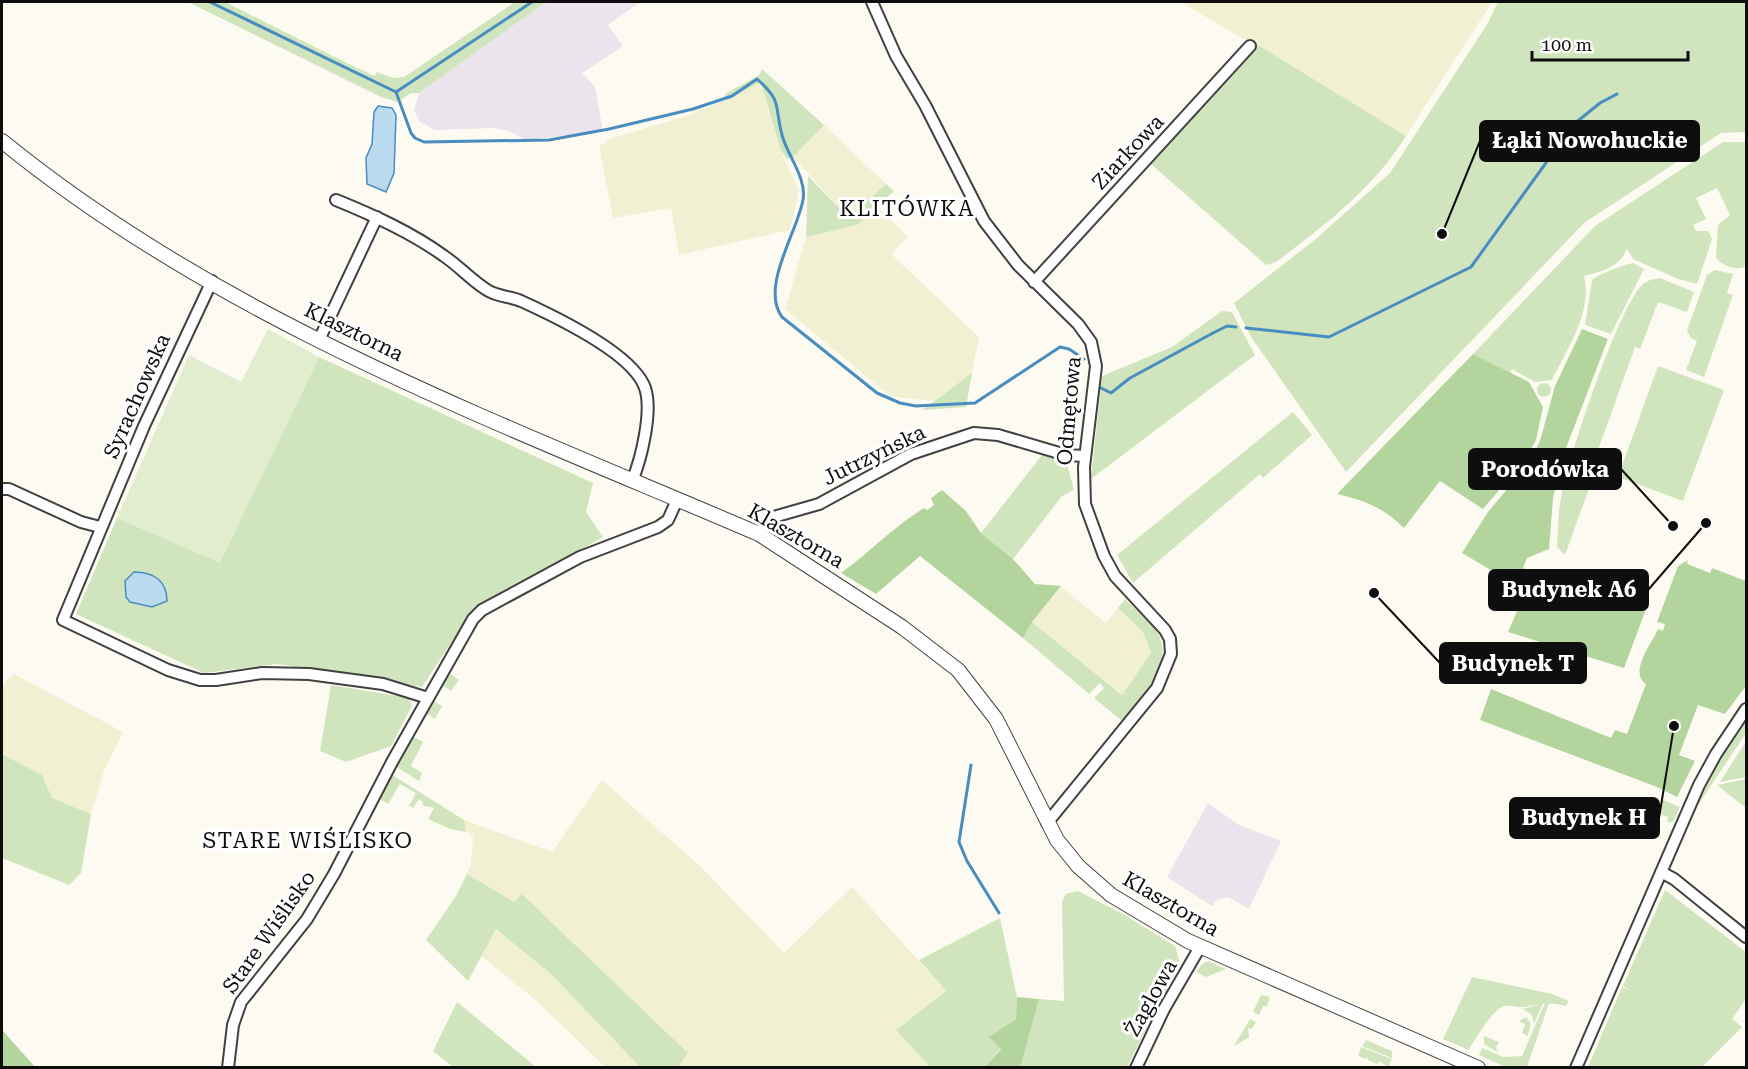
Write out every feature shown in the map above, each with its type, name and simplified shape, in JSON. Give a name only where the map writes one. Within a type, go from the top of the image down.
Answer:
[{"type":"street","name":"Odmętowa","points":[[872,2],[892,47],[925,105],[980,214],[1005,249],[1034,282],[1083,330],[1095,353],[1096,373],[1084,456],[1085,504],[1104,556],[1118,580],[1168,634],[1171,654],[1157,688],[1047,823]]},
{"type":"street","name":"Ziarkowa","points":[[1034,282],[1250,46]]},
{"type":"street","name":"Klasztorna","points":[[2,141],[104,219],[319,340],[537,441],[759,534],[902,627],[958,670],[996,718],[1047,823],[1071,858],[1100,887],[1135,912],[1200,947],[1478,1068]]},
{"type":"street","points":[[336,200],[377,217],[445,256],[486,290],[521,301],[569,327],[611,351],[635,371],[646,391],[647,410],[640,462],[632,482]]},
{"type":"street","points":[[319,340],[377,217]]},
{"type":"street","name":"Syrachowska","points":[[212,281],[152,407],[63,620],[168,670],[207,681],[262,673],[309,674],[382,684],[428,698]]},
{"type":"street","name":"Jutrzyńska","points":[[759,534],[770,518],[819,504],[911,454],[974,434],[998,435],[1066,455],[1084,456]]},
{"type":"street","points":[[2,489],[9,489],[81,522],[100,527]]},
{"type":"street","name":"Stare Wiślisko","points":[[228,1068],[232,1025],[241,1002],[315,905],[466,629],[482,610],[580,557],[658,527],[668,520],[677,500]]},
{"type":"street","points":[[1576,1068],[1709,765],[1746,709]]},
{"type":"street","points":[[1661,872],[1674,879],[1746,937]]},
{"type":"street","name":"Żaglowa","points":[[1136,1068],[1164,1010],[1200,947]]},
{"type":"shaded area","points":[[546,2],[640,2],[608,25],[623,46],[582,73],[595,87],[603,131],[526,140],[509,131],[493,128],[435,130],[420,122],[414,110],[419,93]]},
{"type":"shaded area","points":[[1208,803],[1239,825],[1281,841],[1249,909],[1228,897],[1217,900],[1212,906],[1167,877]]},
{"type":"green space","points":[[188,2],[225,2],[357,68],[375,76],[377,72],[393,78],[404,77],[515,2],[546,2],[419,93],[411,93],[397,102],[381,97]]},
{"type":"green space","points":[[1181,2],[1492,2],[1406,136]]},
{"type":"green space","points":[[1498,2],[1746,2],[1746,132],[1721,133],[1584,223],[1346,472],[1251,337],[1234,303],[1317,238],[1390,173],[1488,23]]},
{"type":"green space","points":[[1256,44],[1406,136],[1379,173],[1347,205],[1276,262],[1266,265],[1150,163]]},
{"type":"green space","points":[[762,69],[824,125],[793,157],[787,159],[781,151],[761,82],[728,100],[725,94],[759,75]]},
{"type":"green space","points":[[761,82],[781,151],[799,190],[790,230],[679,255],[671,208],[613,218],[599,145],[606,143],[606,140],[686,116],[736,96]]},
{"type":"green space","points":[[824,125],[886,184],[849,218],[793,157]]},
{"type":"green space","points":[[1723,142],[1746,142],[1746,262],[1744,267],[1729,267],[1716,258],[1718,225],[1730,215],[1717,188],[1696,198],[1706,219],[1693,225],[1696,231],[1708,231],[1712,239],[1697,284],[1678,279],[1633,259],[1627,249],[1614,265],[1584,276],[1586,290],[1582,317],[1552,380],[1535,382],[1512,369],[1510,373],[1473,354],[1595,226]]},
{"type":"green space","points":[[808,176],[849,218],[886,184],[894,191],[857,225],[806,237]]},
{"type":"green space","points":[[877,206],[908,237],[891,254],[979,337],[972,373],[933,401],[890,396],[785,309],[806,237],[857,225]]},
{"type":"green space","points":[[1633,263],[1644,269],[1611,334],[1585,325],[1592,280],[1611,270]]},
{"type":"green space","points":[[1715,270],[1733,274],[1727,293],[1733,295],[1704,377],[1686,370],[1697,341],[1691,338],[1687,331],[1707,275]]},
{"type":"green space","points":[[1660,278],[1694,292],[1687,312],[1658,302],[1640,349],[1635,347],[1588,478],[1592,480],[1565,555],[1557,547],[1560,503],[1583,419],[1608,351],[1633,298],[1643,284]]},
{"type":"green space","points":[[1222,311],[1232,312],[1255,355],[1091,479],[1102,376],[1172,347]]},
{"type":"green space","points":[[268,329],[319,357],[220,563],[117,518],[189,355],[241,382]]},
{"type":"green space","points":[[1582,329],[1608,339],[1566,448],[1553,498],[1549,549],[1527,558],[1523,568],[1594,595],[1600,588],[1644,603],[1646,609],[1624,668],[1508,632],[1526,591],[1462,553],[1488,512],[1528,464],[1540,441],[1555,386]]},
{"type":"green space","points":[[1473,354],[1529,382],[1543,407],[1536,440],[1524,461],[1483,509],[1440,481],[1404,528],[1389,515],[1373,506],[1337,494]]},
{"type":"green space","points":[[319,357],[593,483],[586,512],[603,537],[472,611],[422,687],[277,664],[204,673],[76,614],[117,518],[220,562]]},
{"type":"green space","points":[[1658,366],[1724,390],[1683,501],[1618,477]]},
{"type":"green space","points":[[972,373],[966,407],[922,410]]},
{"type":"green space","points":[[1544,383],[1549,385],[1551,390],[1549,395],[1544,397],[1539,395],[1537,390],[1539,385]]},
{"type":"green space","points":[[1293,412],[1312,435],[1263,478],[1260,474],[1133,583],[1117,555]]},
{"type":"green space","points":[[1042,455],[1066,460],[1074,490],[1062,496],[1013,559],[981,533]]},
{"type":"green space","points":[[942,490],[966,511],[981,533],[1013,559],[1035,584],[1061,586],[1032,622],[1023,638],[920,556],[876,594],[841,573],[913,515],[934,505],[931,498]]},
{"type":"green space","points":[[1688,560],[1687,564],[1710,573],[1712,568],[1746,581],[1746,686],[1725,714],[1698,705],[1679,755],[1695,761],[1677,797],[1657,787],[1480,720],[1491,689],[1611,738],[1615,730],[1627,734],[1646,684],[1641,679],[1640,672],[1643,657],[1658,629],[1663,631],[1665,624],[1657,622],[1678,566]]},
{"type":"green space","points":[[1061,587],[1106,623],[1118,608],[1143,632],[1151,653],[1123,695],[1032,622]]},
{"type":"green space","points":[[1125,599],[1158,634],[1162,645],[1162,657],[1159,669],[1146,692],[1122,721],[1094,698],[1104,688],[1100,683],[1089,694],[1023,638],[1032,622],[1122,695],[1151,653],[1143,632],[1118,608]]},
{"type":"green space","points":[[446,671],[459,680],[451,691],[440,684]]},
{"type":"green space","points":[[14,674],[123,732],[104,771],[91,814],[52,798],[42,775],[2,754],[2,685]]},
{"type":"green space","points":[[331,685],[409,698],[412,706],[391,746],[346,762],[320,751]]},
{"type":"green space","points":[[431,700],[442,706],[435,719],[424,712]]},
{"type":"green space","points":[[1746,721],[1746,733],[1694,811],[1715,769]]},
{"type":"green space","points":[[413,736],[423,742],[411,766],[422,773],[419,781],[395,766]]},
{"type":"green space","points":[[1745,743],[1746,777],[1720,782]]},
{"type":"green space","points":[[2,754],[42,775],[52,798],[91,814],[81,873],[69,885],[2,858]]},
{"type":"green space","points":[[391,774],[464,820],[466,832],[450,829],[428,819],[434,808],[422,805],[423,802],[419,799],[413,808],[409,806],[416,793],[400,784],[388,804],[378,798]]},
{"type":"green space","points":[[1746,779],[1746,808],[1717,785]]},
{"type":"green space","points":[[602,780],[701,867],[784,953],[852,887],[946,991],[896,1030],[930,1067],[678,1067],[688,1053],[522,894],[514,902],[467,874],[471,864],[473,837],[463,827],[464,820],[552,852]]},
{"type":"green space","points":[[1663,800],[1680,807],[1673,822],[1667,822],[1668,817],[1657,813]]},
{"type":"green space","points":[[467,874],[514,902],[522,894],[688,1053],[678,1067],[640,1067],[551,974],[496,929],[468,981],[426,940],[456,896]]},
{"type":"green space","points":[[1665,890],[1746,952],[1746,999],[1732,1019],[1742,1027],[1702,1067],[1588,1067],[1622,987],[1633,991],[1623,986]]},
{"type":"green space","points":[[1078,891],[1123,914],[1175,946],[1180,963],[1127,1067],[1019,1068],[1039,999],[1064,1001],[1062,902],[1066,894]]},
{"type":"green space","points":[[1000,918],[1017,997],[1016,1019],[990,1037],[1001,1048],[985,1067],[930,1067],[896,1030],[946,991],[919,960]]},
{"type":"green space","points":[[496,929],[551,974],[640,1067],[605,1067],[538,1002],[480,955]]},
{"type":"green space","points":[[1208,961],[1226,969],[1206,977],[1196,972],[1202,964]]},
{"type":"green space","points":[[1472,977],[1552,994],[1569,1001],[1566,1006],[1546,1003],[1525,1007],[1502,1007],[1488,1020],[1469,1050],[1443,1039]]},
{"type":"green space","points":[[1261,995],[1270,997],[1267,1006],[1263,1006],[1259,1015],[1253,1012]]},
{"type":"green space","points":[[1017,997],[1039,999],[1021,1064],[1019,1067],[985,1067],[1001,1049],[989,1037],[1016,1019]]},
{"type":"green space","points":[[457,1002],[536,1067],[453,1067],[433,1051]]},
{"type":"green space","points":[[1543,1003],[1534,1024],[1532,1015],[1523,1009]]},
{"type":"green space","points":[[1545,1003],[1549,1003],[1527,1067],[1505,1067],[1479,1055],[1482,1048],[1503,1057],[1522,1056]]},
{"type":"green space","points":[[1526,1017],[1531,1023],[1528,1036],[1522,1033],[1525,1024],[1519,1021]]},
{"type":"green space","points":[[1250,1019],[1256,1022],[1252,1029],[1248,1028],[1249,1037],[1234,1046]]},
{"type":"green space","points":[[2,1029],[4,1032],[35,1067],[2,1067]]},
{"type":"green space","points":[[1484,1036],[1499,1042],[1496,1048],[1499,1053],[1484,1044]]},
{"type":"green space","points":[[1366,1040],[1392,1051],[1392,1058],[1362,1046]]},
{"type":"green space","points":[[1361,1047],[1392,1059],[1388,1067],[1379,1061],[1377,1064],[1368,1060],[1367,1056],[1366,1059],[1358,1056]]},
{"type":"water","points":[[378,106],[392,108],[396,115],[394,173],[386,192],[367,184],[366,158],[372,144],[374,112]]},
{"type":"water","points":[[134,572],[148,574],[158,579],[165,588],[167,601],[152,607],[130,602],[126,597],[125,581]]},
{"type":"waterway","points":[[210,2],[396,92],[532,2]]},
{"type":"waterway","points":[[396,92],[411,133],[415,138],[424,142],[549,140],[609,129],[693,109],[732,96],[757,79],[774,99],[782,135],[802,183],[803,192],[799,213],[777,275],[776,305],[782,317],[877,393],[900,403],[916,406],[975,403],[1060,347],[1069,349],[1084,359]]},
{"type":"waterway","points":[[1246,328],[1329,337],[1471,267],[1574,124],[1600,103],[1617,94]]},
{"type":"waterway","points":[[1101,388],[1111,393],[1130,378],[1213,333],[1227,326],[1236,327]]},
{"type":"waterway","points":[[971,765],[959,842],[967,861],[999,913]]},
{"type":"place","name":"Łąki Nowohuckie","points":[[1442,234]]},
{"type":"place","name":"Budynek A6","points":[[1706,523]]},
{"type":"place","name":"Porodówka","points":[[1673,526]]},
{"type":"place","name":"Budynek T","points":[[1374,593]]},
{"type":"place","name":"Budynek H","points":[[1674,726]]},
{"type":"district","name":"KLITÓWKA","points":[[907,208]]},
{"type":"district","name":"STARE WIŚLISKO","points":[[308,840]]}]
